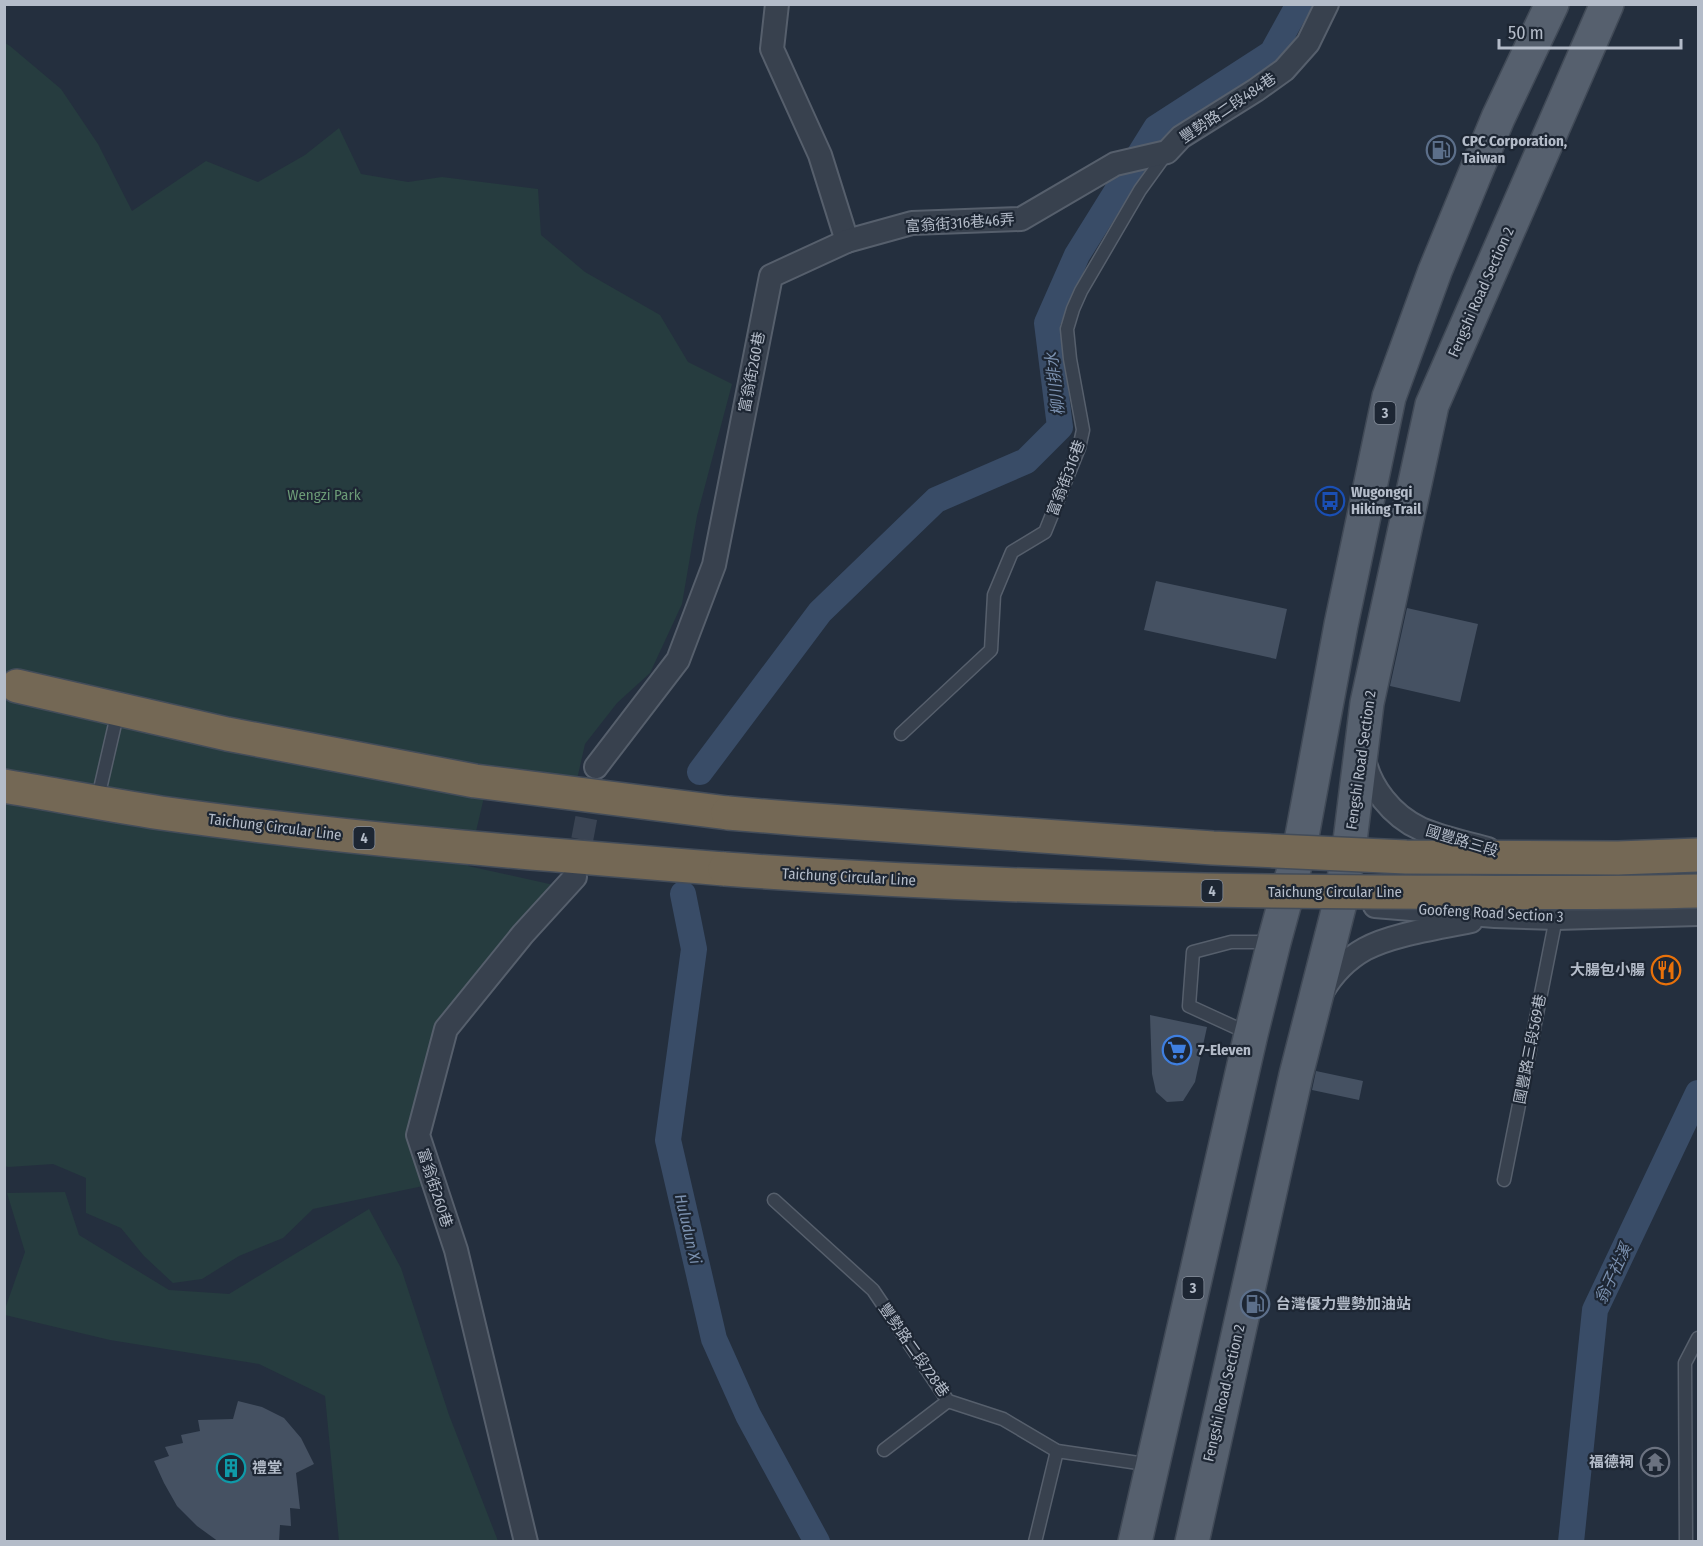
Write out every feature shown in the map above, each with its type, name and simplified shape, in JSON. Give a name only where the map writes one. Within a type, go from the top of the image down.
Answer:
[{"type":"highway","points":[[17,686],[227,734],[475,781],[728,813],[1213,848],[1383,856],[1618,858],[1698,855]]},
{"type":"highway","name":"Taichung Circular Line","points":[[4,786],[159,813],[352,837],[546,855],[848,878],[1219,891],[1624,893],[1698,891]]},
{"type":"main road","name":"3","points":[[1136,1542],[1251,1034],[1300,847],[1341,625],[1389,397],[1435,271],[1498,118],[1552,4]]},
{"type":"main road","name":"Fengshi Road Section 2","points":[[1191,1542],[1293,1087],[1340,903],[1349,849],[1366,703],[1432,405],[1607,4]]},
{"type":"street","points":[[777,4],[772,49],[820,155],[847,241]]},
{"type":"street","name":"豐勢路二段484巷","points":[[1166,152],[1181,138],[1284,70],[1308,43],[1327,4]]},
{"type":"street","name":"富翁街316巷46弄","points":[[847,241],[912,223],[1021,219],[1115,164],[1166,152]]},
{"type":"street","name":"富翁街260巷","points":[[596,767],[678,660],[714,565],[771,276],[847,241]]},
{"type":"street","name":"國豐路三段","points":[[1362,741],[1365,765],[1371,779],[1386,802],[1401,817],[1430,832],[1507,854]]},
{"type":"street","points":[[1300,847],[1507,854],[1698,849]]},
{"type":"street","name":"富翁街260巷","points":[[526,1542],[456,1251],[418,1135],[446,1029],[523,934],[575,877]]},
{"type":"street","name":"Goofeng Road Section 3","points":[[1284,906],[1340,903],[1495,916],[1556,918],[1698,914]]},
{"type":"street","points":[[1312,1015],[1317,1001],[1333,975],[1365,949],[1416,933],[1495,916]]},
{"type":"lane","name":"富翁街316巷","points":[[901,734],[990,650],[994,595],[1012,552],[1045,532],[1079,448],[1083,430],[1067,329],[1073,309],[1081,291],[1140,190],[1166,152]]},
{"type":"lane","points":[[97,802],[118,710]]},
{"type":"lane","name":"國豐路三段569巷","points":[[1504,1180],[1556,918]]},
{"type":"lane","points":[[1251,1034],[1189,1006],[1193,952],[1231,942],[1274,942]]},
{"type":"lane","name":"豐勢路二段728巷","points":[[774,1200],[873,1290],[948,1401],[1003,1419],[1057,1452],[1153,1465]]},
{"type":"lane","points":[[1686,1542],[1685,1363],[1698,1338]]},
{"type":"lane","points":[[884,1450],[948,1401]]},
{"type":"lane","points":[[1035,1542],[1057,1452]]},
{"type":"green space","name":"Wengzi Park","points":[[5,43],[61,89],[98,144],[132,211],[206,161],[258,182],[305,155],[339,128],[361,174],[408,182],[442,177],[538,189],[541,235],[585,272],[660,315],[688,362],[732,384],[697,516],[682,604],[650,673],[617,703],[585,744],[576,784],[491,767],[468,866],[563,887],[547,907],[507,934],[444,1013],[413,1105],[410,1145],[428,1185],[313,1209],[283,1238],[239,1256],[202,1279],[173,1283],[144,1256],[121,1228],[86,1213],[86,1178],[53,1164],[5,1166]]},
{"type":"green space","points":[[65,1192],[79,1235],[169,1290],[229,1294],[369,1209],[401,1268],[449,1415],[498,1541],[339,1541],[325,1396],[259,1364],[110,1340],[5,1315],[5,1309],[25,1252],[7,1193]]},
{"type":"building","points":[[1156,581],[1287,609],[1276,659],[1144,630]]},
{"type":"building","points":[[1407,608],[1478,624],[1460,702],[1390,686]]},
{"type":"building","name":"7-Eleven","points":[[1150,1015],[1207,1027],[1195,1082],[1183,1101],[1167,1102],[1156,1092],[1152,1074]]},
{"type":"building","points":[[1316,1071],[1363,1081],[1359,1100],[1312,1090]]},
{"type":"building","name":"禮堂","points":[[238,1401],[262,1407],[284,1418],[301,1438],[314,1464],[296,1473],[300,1509],[290,1508],[291,1526],[280,1525],[279,1542],[219,1542],[197,1526],[177,1506],[154,1461],[169,1456],[165,1447],[183,1443],[181,1435],[200,1431],[198,1420],[233,1419]]},
{"type":"waterway","name":"柳川排水","points":[[700,772],[820,612],[936,500],[1026,461],[1060,427],[1047,323],[1077,255],[1156,128],[1272,53],[1299,4]]},
{"type":"waterway","name":"Huludun Xi","points":[[683,894],[694,949],[668,1140],[714,1339],[748,1415],[817,1542]]},
{"type":"waterway","name":"翁子社溪","points":[[1571,1542],[1595,1310],[1698,1093]]},
{"type":"tunnel","points":[[576,872],[596,767]]},
{"type":"place","name":"CPC Corporation, Taiwan","points":[[1441,150]]},
{"type":"place","name":"Wugongqi Hiking Trail","points":[[1330,501]]},
{"type":"place","name":"大腸包小腸","points":[[1666,970]]},
{"type":"place","name":"7-Eleven","points":[[1177,1050]]},
{"type":"place","name":"台灣優力豐勢加油站","points":[[1255,1304]]},
{"type":"place","name":"福德祠","points":[[1655,1462]]},
{"type":"place","name":"禮堂","points":[[231,1468]]}]
